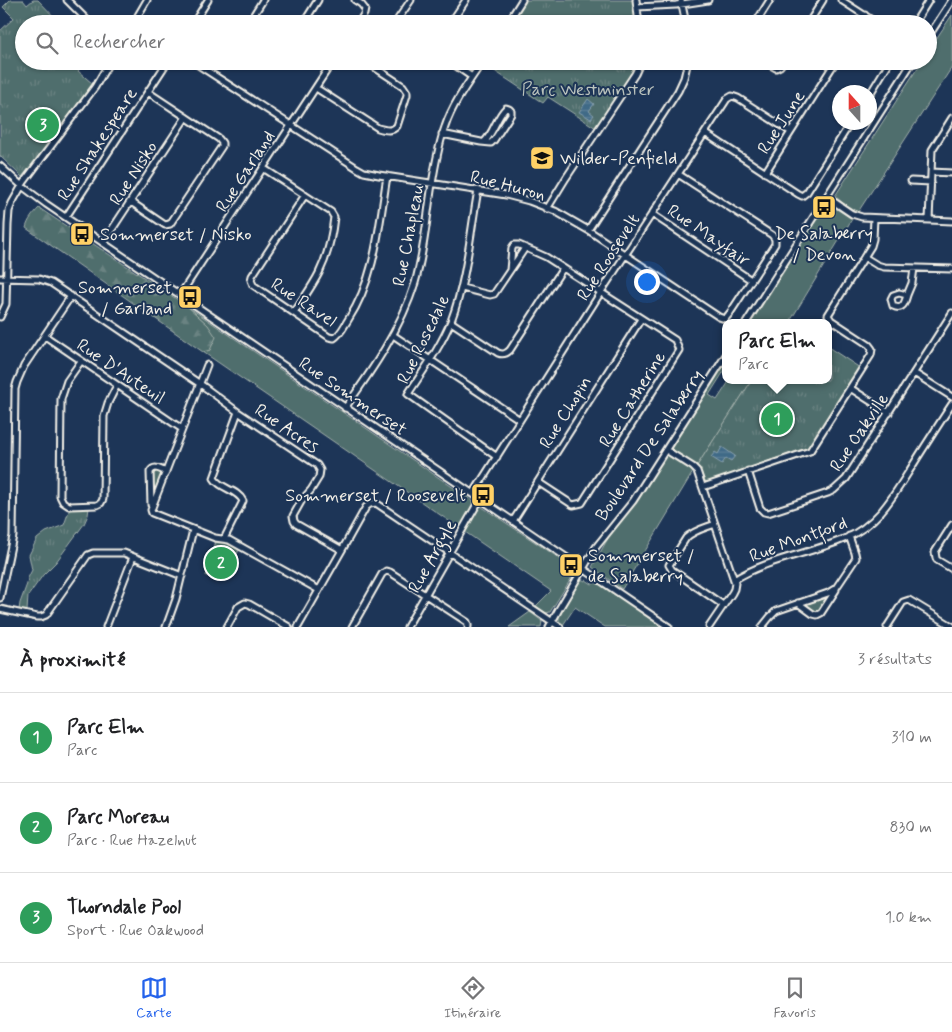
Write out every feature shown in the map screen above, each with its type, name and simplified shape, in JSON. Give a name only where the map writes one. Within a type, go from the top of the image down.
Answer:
[{"type":"street","points":[[66,0],[81,15]]},
{"type":"street","points":[[139,15],[148,0]]},
{"type":"street","points":[[199,15],[208,0]]},
{"type":"street","points":[[254,15],[263,0]]},
{"type":"street","points":[[309,15],[318,0]]},
{"type":"street","points":[[355,0],[362,4],[365,9],[363,15]]},
{"type":"street","points":[[401,15],[411,0]]},
{"type":"street","points":[[456,15],[466,0]]},
{"type":"street","points":[[513,15],[522,0]]},
{"type":"street","points":[[636,0],[637,15]]},
{"type":"street","points":[[636,7],[708,0]]},
{"type":"street","points":[[761,15],[770,0]]},
{"type":"street","points":[[814,15],[823,0]]},
{"type":"street","points":[[841,0],[864,15]]},
{"type":"street","points":[[920,15],[929,0]]},
{"type":"street","points":[[937,23],[952,0]]},
{"type":"street","points":[[682,2],[684,15]]},
{"type":"street","points":[[0,317],[6,304],[5,225],[10,206],[22,186],[96,87],[105,70]]},
{"type":"street","name":"Rue Shakespeare","points":[[66,218],[162,70]]},
{"type":"street","name":"Rue Huron","points":[[206,70],[357,168],[371,174],[478,190],[513,197],[547,208],[588,230],[723,319],[730,313],[776,239],[678,174]]},
{"type":"street","name":"Rue Garland","points":[[180,295],[327,70]]},
{"type":"street","points":[[316,88],[378,128],[388,130],[395,128],[407,92],[403,86],[379,70]]},
{"type":"street","points":[[462,70],[472,77]]},
{"type":"street","name":"Rue Chapleau","points":[[345,408],[393,335],[407,305],[418,269],[437,153],[442,134],[453,107],[477,70]]},
{"type":"street","points":[[547,208],[637,70]]},
{"type":"street","points":[[588,230],[676,96],[686,70]]},
{"type":"street","name":"Rue June","points":[[765,173],[830,70]]},
{"type":"street","points":[[875,85],[885,70]]},
{"type":"street","points":[[749,319],[907,70]]},
{"type":"street","points":[[131,202],[163,224],[170,224],[221,148],[222,143],[219,139],[148,92]]},
{"type":"street","name":"Rue Roosevelt","points":[[473,494],[601,292],[727,99],[732,96],[738,98],[792,132]]},
{"type":"street","points":[[442,134],[484,142],[491,142],[510,114],[511,111],[509,109],[506,108],[504,110],[484,142]]},
{"type":"street","name":"Rue Nisko","points":[[103,243],[186,117]]},
{"type":"street","points":[[929,220],[933,148],[952,118]]},
{"type":"street","points":[[705,133],[802,196],[807,192],[846,130]]},
{"type":"street","name":"Rue Sommerset","points":[[0,166],[22,186],[66,218],[670,627]]},
{"type":"street","points":[[264,168],[332,212],[334,216],[331,240],[323,265],[294,312]]},
{"type":"street","points":[[931,172],[952,173]]},
{"type":"street","name":"Rue Ravel","points":[[305,195],[251,280],[253,285],[331,338],[337,337],[358,302],[372,265],[387,176]]},
{"type":"street","points":[[911,182],[930,182]]},
{"type":"street","name":"Rue Rosedale","points":[[478,190],[468,262],[462,288],[450,322],[439,345],[408,394],[497,456]]},
{"type":"street","points":[[827,197],[855,215],[862,217],[952,221]]},
{"type":"street","name":"Rue Mayfair","points":[[652,214],[751,280]]},
{"type":"street","points":[[830,319],[828,314],[872,241],[874,218]]},
{"type":"street","points":[[462,288],[492,295],[496,292],[525,248],[516,244],[512,246],[510,270]]},
{"type":"street","name":"Rue Catherine","points":[[525,248],[546,257],[675,340],[679,350],[582,503],[573,505],[538,482]]},
{"type":"street","points":[[864,257],[880,266],[952,270]]},
{"type":"street","points":[[450,322],[498,353],[506,354],[563,268]]},
{"type":"street","points":[[907,295],[912,283],[914,268]]},
{"type":"street","name":"Rue Acres","points":[[0,278],[44,280],[51,283],[319,466],[321,472],[319,477],[302,500],[294,513],[293,519],[296,524],[342,550]]},
{"type":"street","points":[[0,598],[13,536],[15,389],[24,366],[72,296]]},
{"type":"street","name":"Rue Oakville","points":[[748,472],[760,508],[764,512],[771,512],[834,490],[846,479],[952,313]]},
{"type":"street","name":"Rue Chopin","points":[[513,521],[641,319]]},
{"type":"street","points":[[703,487],[810,451],[871,355],[872,348],[868,344],[832,321]]},
{"type":"street","points":[[393,335],[520,420]]},
{"type":"street","name":"Rue D'Auteuil","points":[[45,336],[182,429]]},
{"type":"street","points":[[80,361],[67,381],[61,399],[60,496],[66,505],[97,506],[104,499],[104,416],[117,385]]},
{"type":"street","name":"Boulevard De Salaberry","points":[[550,624],[603,537],[629,506],[722,361]]},
{"type":"street","points":[[151,510],[206,365]]},
{"type":"street","points":[[914,373],[952,397]]},
{"type":"street","points":[[850,388],[889,413]]},
{"type":"street","name":"Rue Montford","points":[[709,627],[734,589],[734,580],[750,570],[849,536],[866,526],[884,509],[952,404]]},
{"type":"street","points":[[224,539],[243,501],[240,496],[218,483],[214,478],[238,412]]},
{"type":"street","points":[[666,450],[695,469],[703,487],[734,580]]},
{"type":"street","points":[[166,472],[156,468],[150,472],[151,510],[154,514],[215,538],[229,540],[319,590]]},
{"type":"street","name":"Rue Argyle","points":[[407,627],[480,499]]},
{"type":"street","points":[[298,627],[366,507],[370,504],[376,504],[450,552],[550,624],[560,627]]},
{"type":"street","points":[[715,524],[689,535],[669,565],[672,570],[724,605]]},
{"type":"street","points":[[952,525],[935,552],[937,560],[952,569]]},
{"type":"street","points":[[166,627],[176,599],[193,530]]},
{"type":"street","points":[[798,603],[813,614],[818,615],[821,613],[856,558],[849,536]]},
{"type":"street","points":[[0,609],[44,617],[90,553],[119,553],[182,576]]},
{"type":"street","points":[[106,627],[133,557]]},
{"type":"street","points":[[352,627],[382,574],[386,571],[466,622],[468,627]]},
{"type":"street","points":[[762,627],[773,614],[780,610],[828,593],[836,588]]},
{"type":"street","points":[[887,627],[903,602],[909,600],[952,626]]},
{"type":"street","points":[[227,627],[238,607],[245,603],[289,627]]},
{"type":"green space","points":[[10,0],[23,0],[27,5],[33,0],[38,0],[52,15],[15,15],[15,70],[79,70],[93,84],[22,177],[0,156],[0,31],[14,18],[3,7]]},
{"type":"green space","points":[[525,0],[633,0],[635,15],[516,15]]},
{"type":"green space","points":[[952,15],[952,67],[858,212],[835,196],[916,70],[937,70],[937,38]]},
{"type":"green space","name":"Parc Westminster","points":[[493,70],[635,70],[596,128],[548,97],[543,103]]},
{"type":"green space","points":[[828,206],[832,206],[852,219],[791,319],[753,319],[822,210],[825,212]]},
{"type":"green space","points":[[39,208],[187,306],[208,325],[216,337],[210,350],[203,352],[26,228],[31,217]]},
{"type":"green space","points":[[187,306],[574,569],[574,574],[550,612],[546,613],[536,606],[551,591],[203,352],[210,350],[208,325]]},
{"type":"green space","points":[[832,350],[860,368],[808,447],[709,482],[705,481],[697,466],[749,384],[832,384]]},
{"type":"green space","points":[[722,367],[722,374],[709,395],[717,400],[727,384],[749,384],[622,589],[592,567],[611,533],[630,510]]},
{"type":"green space","points":[[156,472],[160,472],[161,476],[154,495],[153,475]]},
{"type":"green space","points":[[70,508],[89,508],[84,524],[28,596],[27,611],[19,610],[32,570],[29,555],[37,539],[46,532],[64,525]]},
{"type":"green space","points":[[216,541],[226,543],[239,550],[223,580],[206,576]]},
{"type":"green space","points":[[581,579],[592,584],[597,582],[662,627],[605,627],[575,607],[563,625],[559,622],[559,617]]},
{"type":"green space","points":[[823,598],[826,600],[818,611],[814,611],[805,605]]},
{"type":"green space","points":[[530,612],[542,621],[541,627],[509,627]]},
{"type":"water","points":[[588,99],[594,104],[589,111],[594,115],[591,119],[579,112]]},
{"type":"water","points":[[41,116],[47,116],[47,121],[52,122],[51,129],[47,129],[47,136],[40,135],[40,129],[35,128],[36,121],[41,121]]},
{"type":"water","points":[[722,447],[735,456],[731,461],[726,458],[722,464],[711,457],[715,452],[718,454]]},
{"type":"place","name":"Thorndale Pool","points":[[43,125]]},
{"type":"place","name":"Wilder-Penfield","points":[[542,158]]},
{"type":"place","name":"De Salaberry / Devon","points":[[824,207]]},
{"type":"place","name":"Sommerset / Nisko","points":[[82,234]]},
{"type":"place","name":"Sommerset / Garland","points":[[190,297]]},
{"type":"place","name":"Parc Elm","points":[[777,419]]},
{"type":"place","name":"Sommerset / Roosevelt","points":[[483,495]]},
{"type":"place","name":"Parc Moreau","points":[[221,563]]},
{"type":"place","name":"Sommerset / de Salaberry","points":[[571,565]]}]
